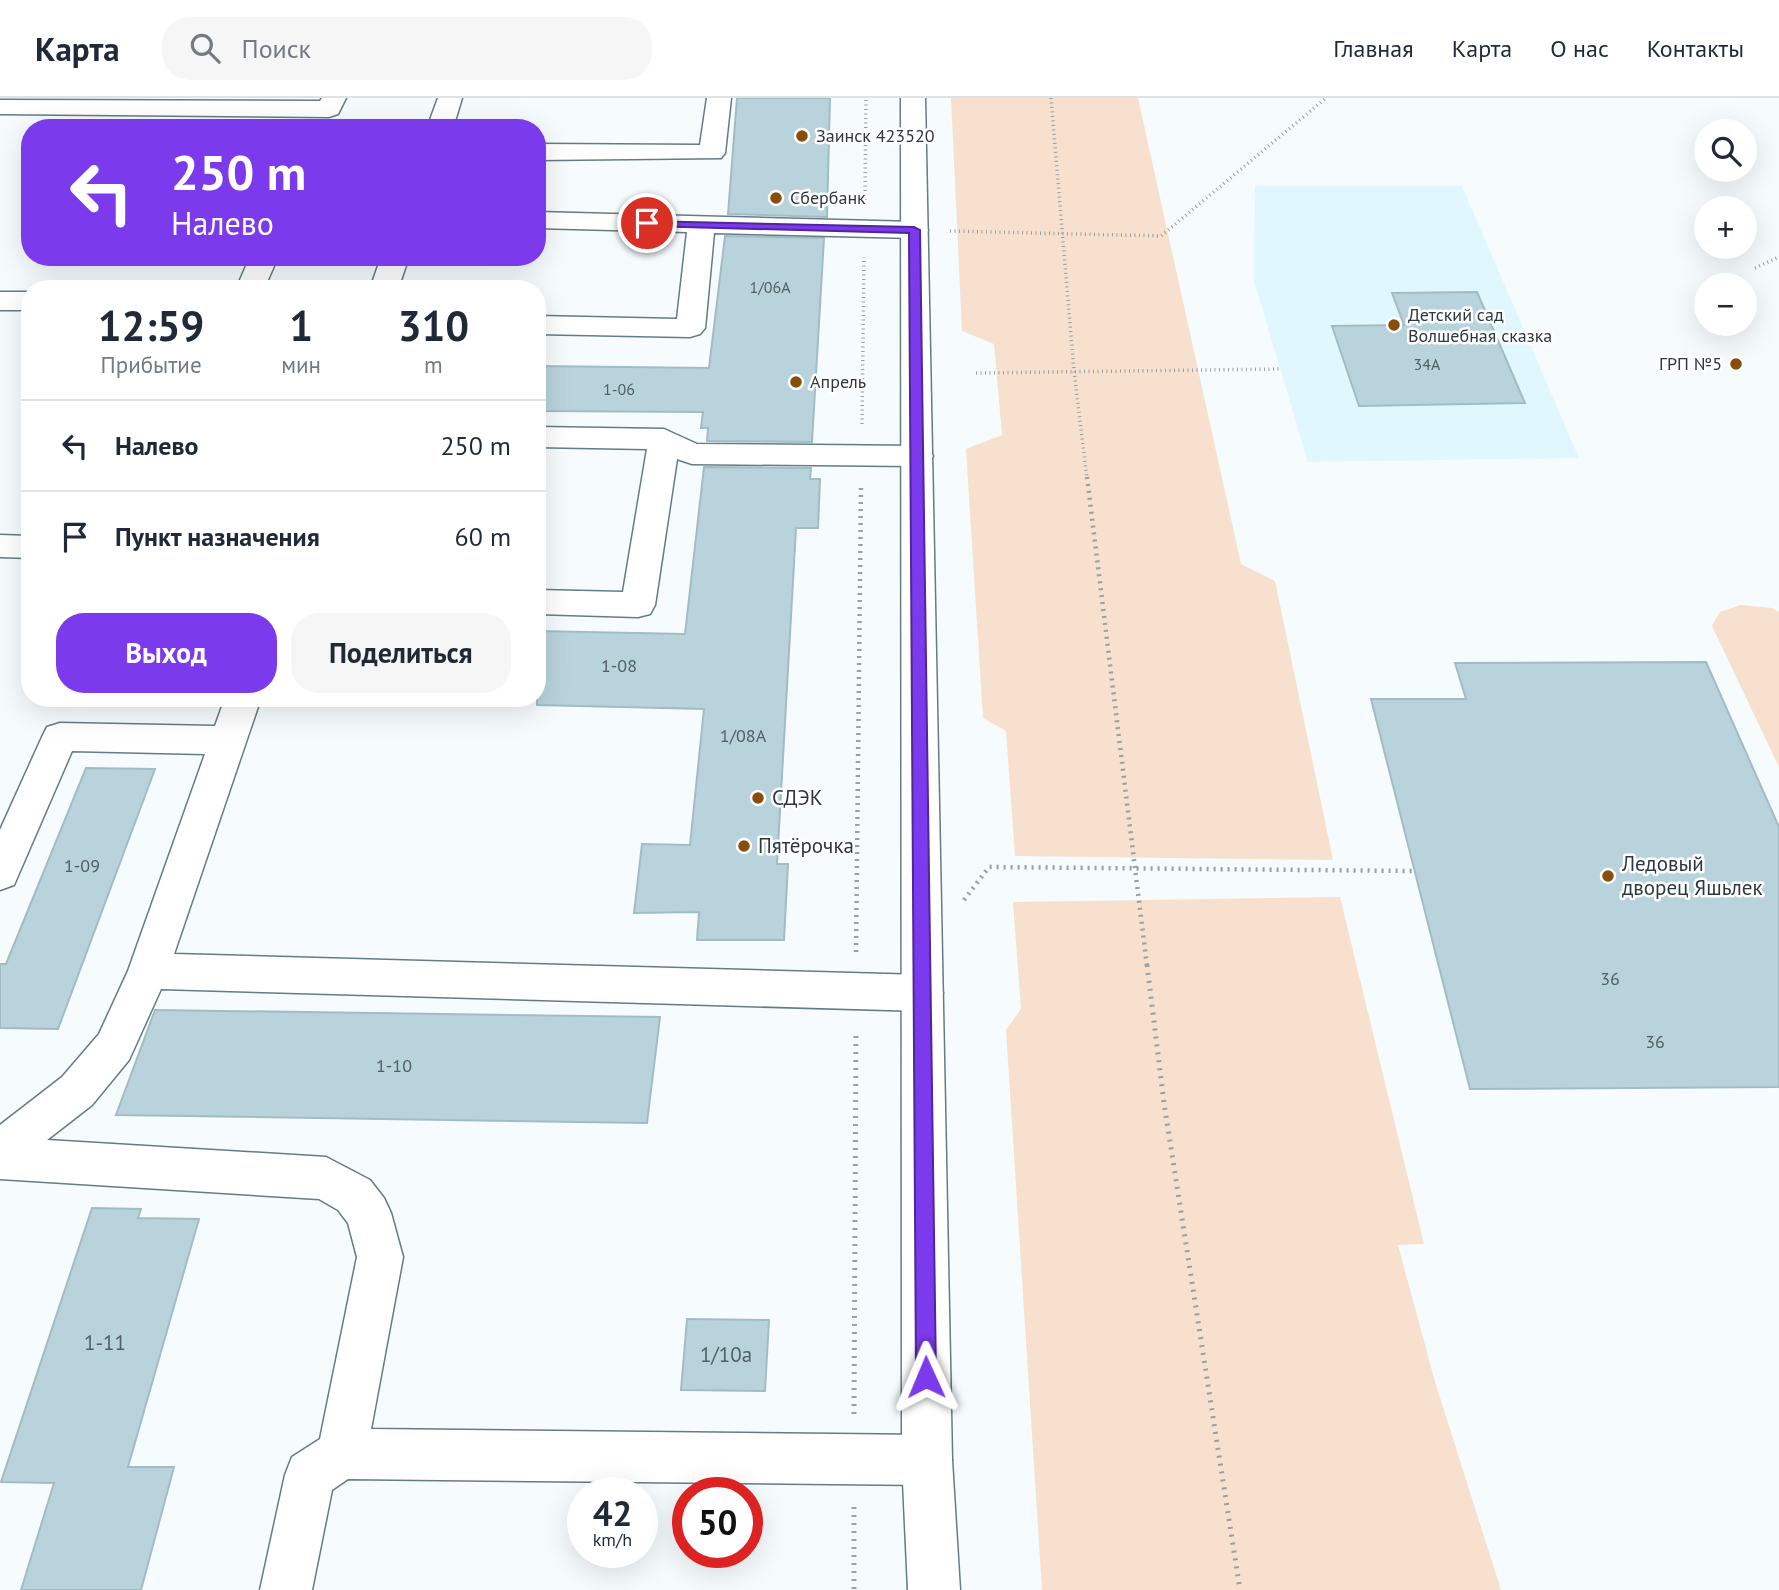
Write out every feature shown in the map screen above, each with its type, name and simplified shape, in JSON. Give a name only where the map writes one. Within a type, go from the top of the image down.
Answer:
[{"type":"main road","points":[[0,107],[329,109],[334,98]]},
{"type":"main road","points":[[443,119],[450,98]]},
{"type":"main road","points":[[546,152],[712,153],[719,98]]},
{"type":"main road","points":[[913,98],[927,1460],[934,1590]]},
{"type":"main road","points":[[546,220],[914,230]]},
{"type":"main road","points":[[546,325],[690,328],[701,224]]},
{"type":"main road","points":[[0,301],[21,302]]},
{"type":"main road","points":[[546,437],[664,439],[692,454],[917,456]]},
{"type":"main road","points":[[546,602],[638,605],[664,439]]},
{"type":"main road","points":[[0,546],[21,547]]},
{"type":"main road","points":[[0,1151],[77,1091],[114,1047],[148,971],[240,707]]},
{"type":"main road","points":[[0,874],[60,737],[228,740]]},
{"type":"main road","points":[[148,971],[922,993]]},
{"type":"main road","points":[[0,1158],[326,1178],[354,1195],[368,1213],[380,1257],[342,1454]]},
{"type":"main road","points":[[286,1590],[310,1475],[342,1454],[927,1460]]},
{"type":"path","points":[[854,1590],[856,990],[866,98]]},
{"type":"path","points":[[1051,98],[1074,371],[1164,1103],[1240,1590]]},
{"type":"path","points":[[914,230],[1161,236],[1326,98]]},
{"type":"path","points":[[1755,268],[1779,257]]},
{"type":"path","points":[[976,373],[1279,369]]},
{"type":"path","points":[[989,867],[1414,871]]},
{"type":"shaded area","points":[[951,98],[1138,98],[1241,564],[1275,581],[1333,860],[1015,856],[1006,731],[983,718],[966,449],[1002,435],[994,344],[962,331]]},
{"type":"shaded area","name":"Детский сад Волшебная сказка","points":[[1255,186],[1462,186],[1579,458],[1308,462],[1254,281]]},
{"type":"shaded area","points":[[1740,605],[1772,608],[1779,612],[1779,767],[1712,626],[1720,612]]},
{"type":"shaded area","points":[[1340,897],[1424,1244],[1398,1245],[1435,1382],[1501,1590],[1042,1590],[1006,1030],[1021,1009],[1013,902]]},
{"type":"building","points":[[737,98],[830,98],[827,217],[728,214]]},
{"type":"building","points":[[725,236],[824,238],[812,442],[707,441],[708,428],[701,428],[703,412],[546,411],[546,366],[709,368]]},
{"type":"building","points":[[1477,292],[1525,403],[1359,406],[1332,326],[1404,325],[1392,293]]},
{"type":"building","points":[[704,467],[811,468],[810,479],[820,479],[818,528],[796,528],[777,864],[788,864],[784,940],[697,940],[699,912],[634,913],[642,844],[690,845],[704,709],[546,705],[546,631],[685,634]]},
{"type":"building","points":[[1706,662],[1779,827],[1779,1087],[1470,1089],[1371,699],[1466,699],[1455,663]]},
{"type":"building","points":[[86,768],[155,769],[58,1029],[0,1028],[0,964],[6,964]]},
{"type":"building","points":[[155,1010],[660,1017],[647,1123],[116,1115]]},
{"type":"building","points":[[92,1208],[141,1209],[138,1218],[199,1219],[128,1467],[174,1467],[141,1590],[21,1590],[54,1483],[1,1482]]},
{"type":"building","points":[[687,1319],[769,1320],[765,1391],[681,1390]]},
{"type":"place","name":"Заинск 423520","points":[[802,136]]},
{"type":"place","name":"Сбербанк","points":[[776,198]]},
{"type":"place","name":"Детский сад Волшебная сказка","points":[[1394,325]]},
{"type":"place","name":"ГРП №5","points":[[1736,364]]},
{"type":"place","name":"Апрель","points":[[796,382]]},
{"type":"place","name":"СДЭК","points":[[758,798]]},
{"type":"place","name":"Пятёрочка","points":[[744,846]]},
{"type":"place","name":"Ледовый дворец Яшьлек","points":[[1608,876]]},
{"type":"route","points":[[647,223],[914,230],[926,1377]]}]
